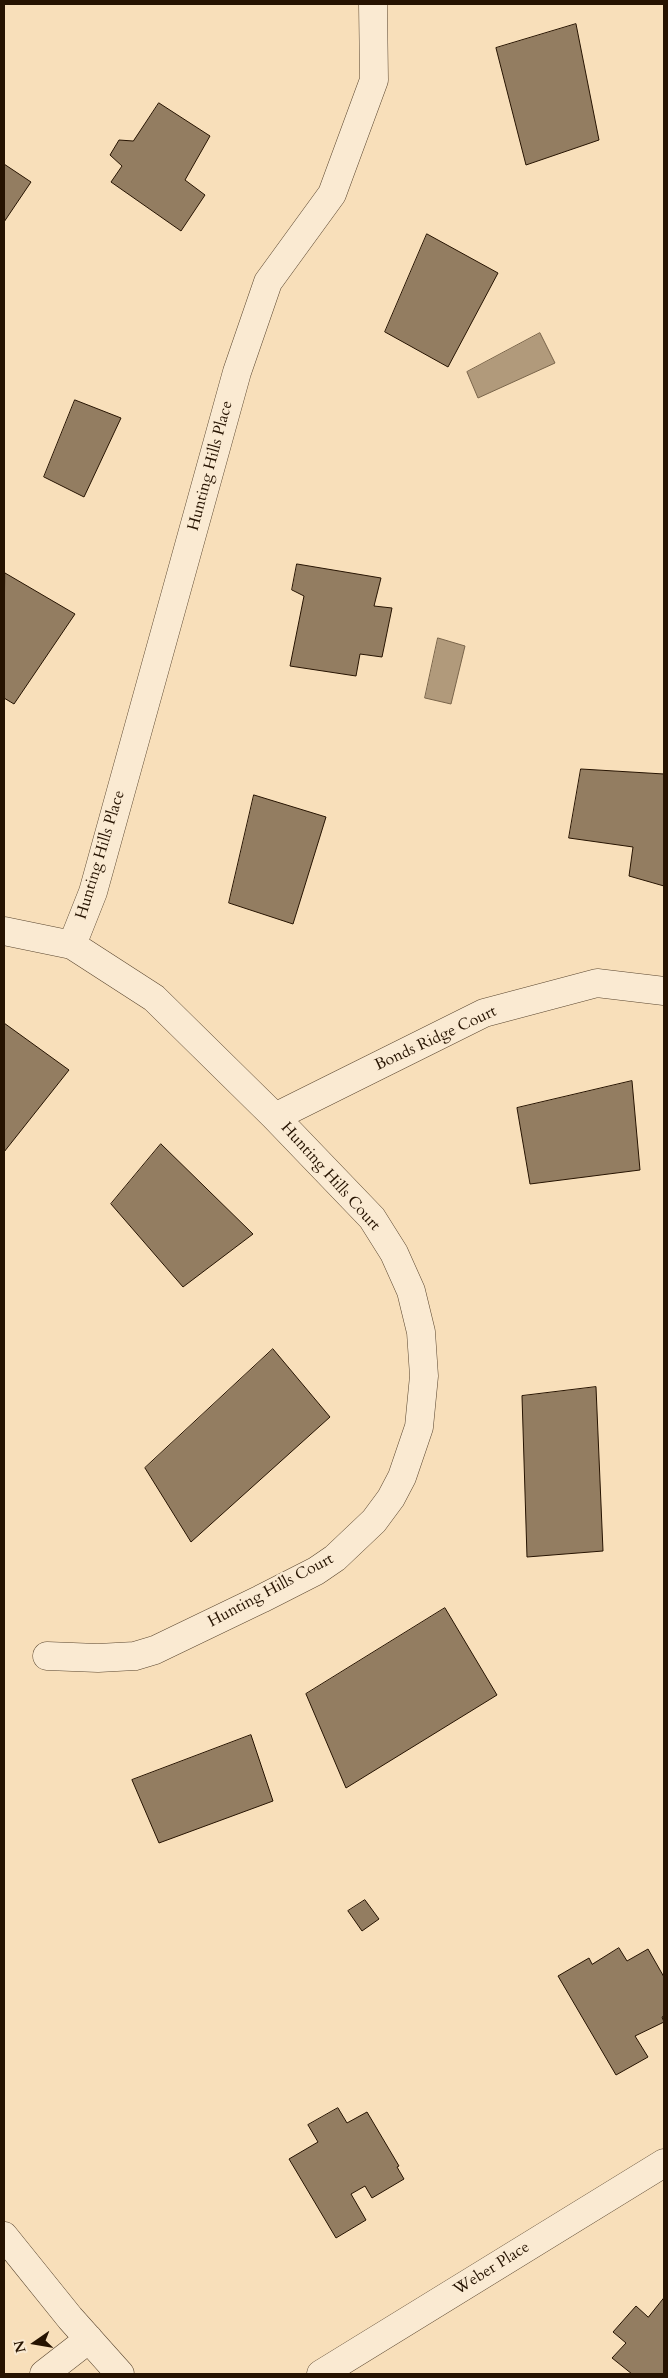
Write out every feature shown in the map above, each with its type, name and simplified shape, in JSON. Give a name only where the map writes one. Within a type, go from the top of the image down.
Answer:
[{"type":"street","name":"Hunting Hills Place","points":[[72,945],[96,882],[237,372],[268,282],[332,194],[374,80],[373,4]]},
{"type":"street","name":"Hunting Hills Court","points":[[4,931],[72,945],[154,998],[275,1117],[372,1218],[394,1253],[411,1291],[421,1332],[424,1376],[419,1427],[402,1477],[391,1498],[374,1521],[358,1538],[316,1571],[155,1650],[135,1656],[98,1658],[47,1656]]},
{"type":"street","name":"Bonds Ridge Court","points":[[275,1117],[484,1013],[596,983],[664,991]]},
{"type":"street","name":"Weber Place","points":[[321,2374],[664,2163]]},
{"type":"street","points":[[4,2236],[120,2374]]},
{"type":"street","points":[[44,2374],[89,2339]]},
{"type":"shaded area","points":[[540,333],[555,363],[478,398],[467,372]]},
{"type":"shaded area","points":[[438,638],[465,646],[451,704],[425,698]]},
{"type":"building","points":[[576,24],[599,140],[526,165],[496,48]]},
{"type":"building","points":[[159,103],[210,136],[185,180],[205,195],[181,231],[111,182],[122,166],[110,155],[119,140],[133,141]]},
{"type":"building","points":[[4,164],[31,182],[4,222]]},
{"type":"building","points":[[427,234],[498,273],[448,367],[385,332]]},
{"type":"building","points":[[75,400],[121,418],[84,497],[44,477]]},
{"type":"building","points":[[297,564],[381,578],[374,606],[392,608],[382,657],[360,654],[356,676],[290,666],[304,596],[292,590]]},
{"type":"building","points":[[5,573],[75,614],[14,704],[4,698]]},
{"type":"building","points":[[581,769],[664,774],[664,886],[629,876],[633,847],[569,838]]},
{"type":"building","points":[[254,795],[326,817],[293,924],[229,903]]},
{"type":"building","points":[[4,1023],[69,1070],[4,1152]]},
{"type":"building","points":[[632,1081],[640,1170],[530,1184],[517,1108]]},
{"type":"building","points":[[161,1144],[253,1234],[183,1287],[111,1204]]},
{"type":"building","points":[[273,1349],[330,1417],[191,1542],[145,1468]]},
{"type":"building","points":[[596,1387],[603,1551],[527,1557],[522,1396]]},
{"type":"building","points":[[445,1608],[497,1695],[346,1788],[306,1694]]},
{"type":"building","points":[[251,1735],[273,1801],[159,1843],[132,1780]]},
{"type":"building","points":[[365,1900],[379,1919],[362,1931],[348,1911]]},
{"type":"building","points":[[619,1948],[627,1961],[648,1949],[664,1977],[664,2016],[662,2017],[664,2022],[635,2036],[648,2057],[616,2075],[558,1976],[589,1958],[592,1964]]},
{"type":"building","points":[[338,2108],[347,2123],[367,2112],[399,2166],[397,2167],[404,2179],[372,2198],[365,2186],[351,2194],[366,2220],[336,2238],[289,2159],[318,2142],[308,2125]]},
{"type":"building","points":[[664,2298],[664,2374],[632,2374],[612,2358],[626,2343],[613,2332],[636,2306],[648,2317]]}]
